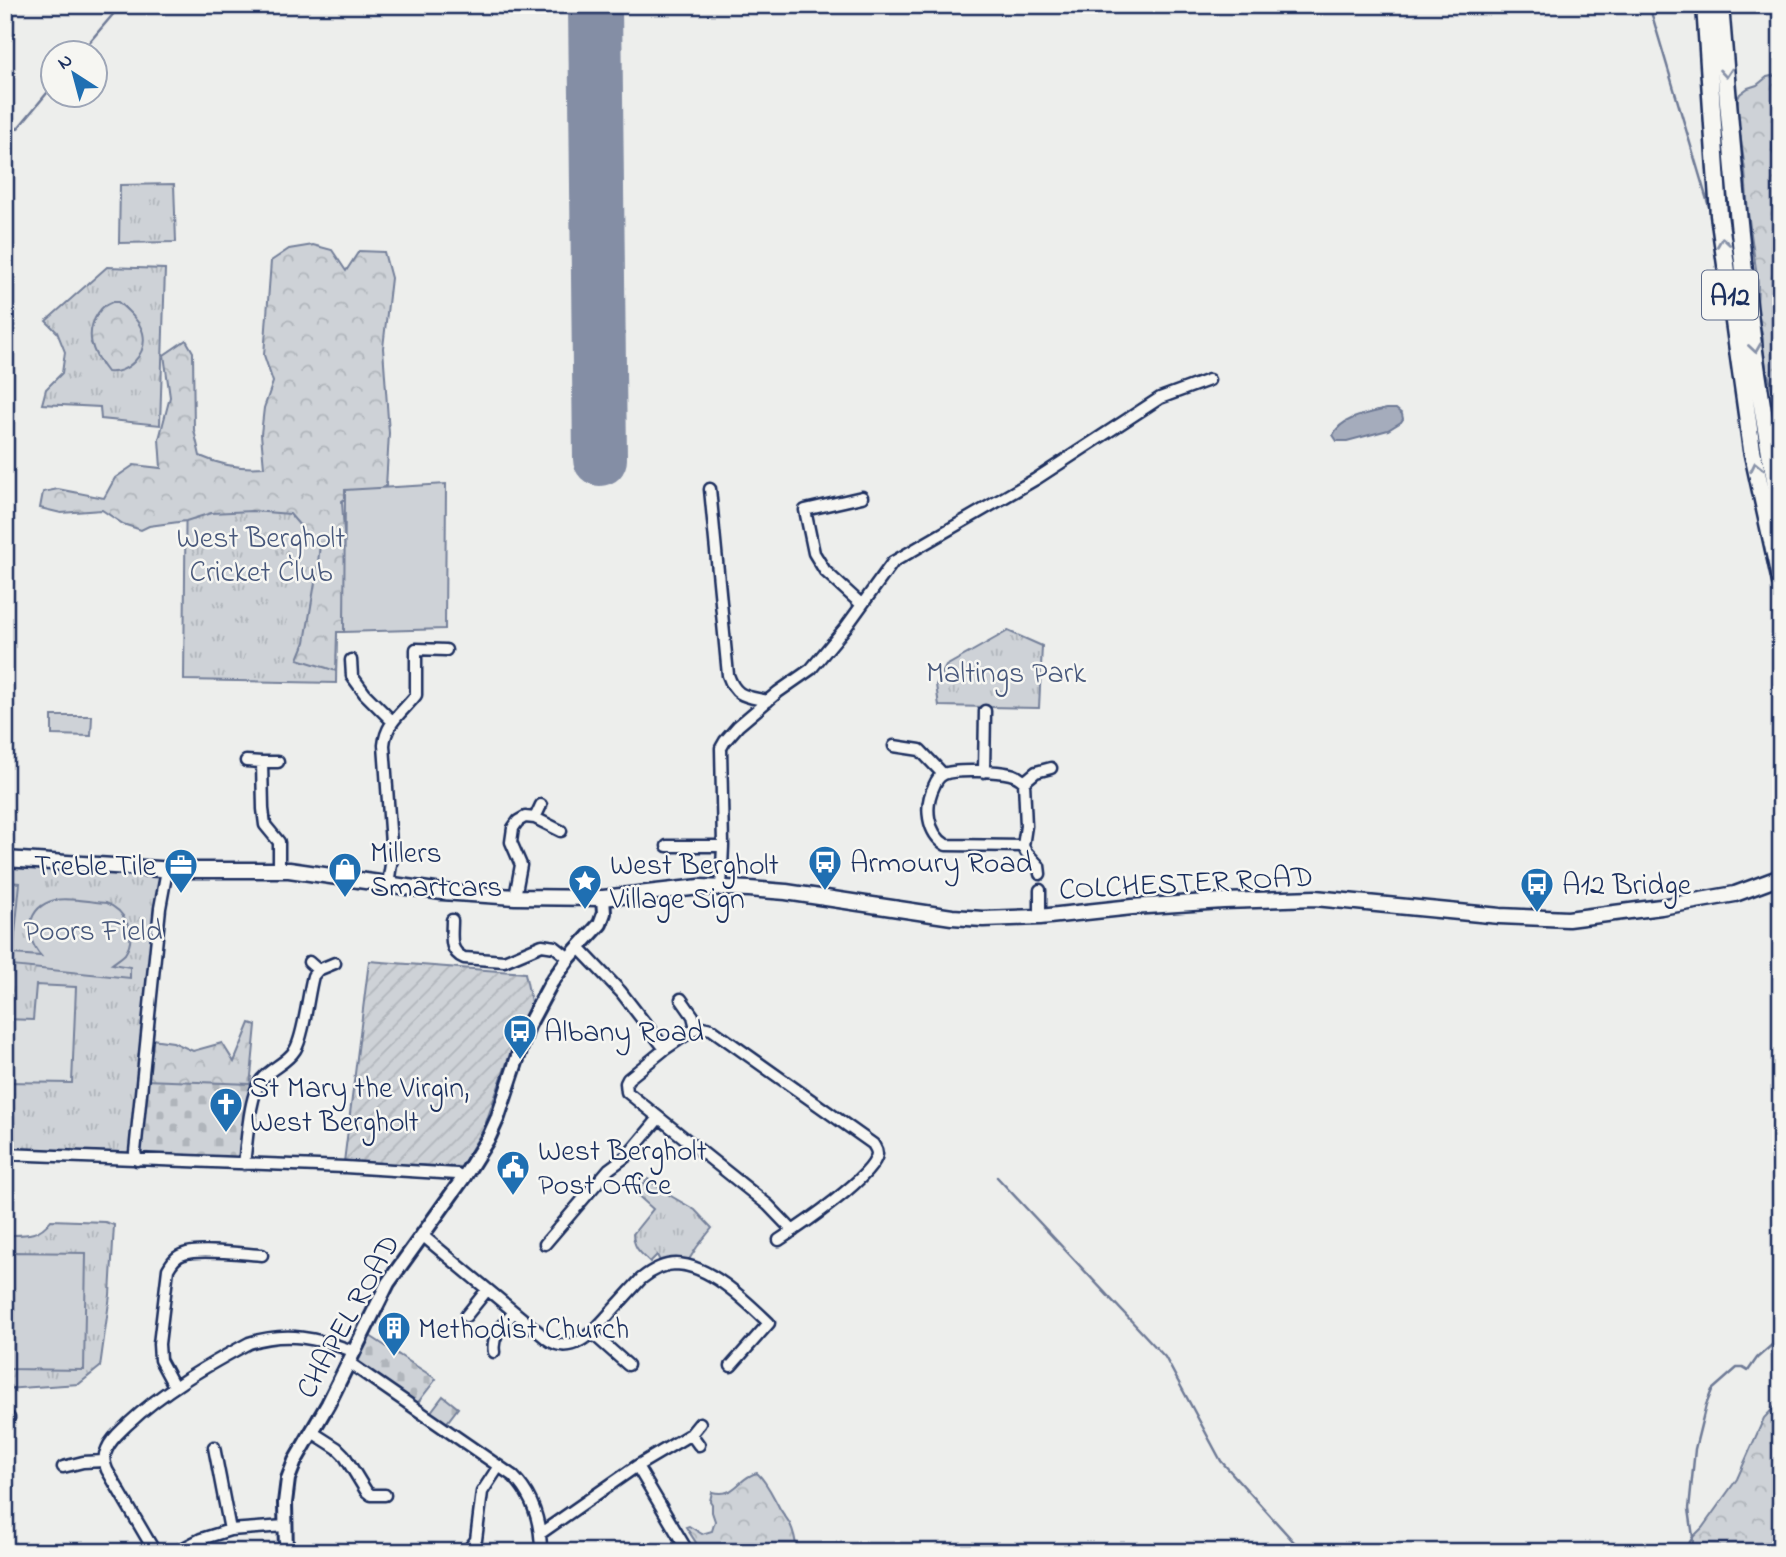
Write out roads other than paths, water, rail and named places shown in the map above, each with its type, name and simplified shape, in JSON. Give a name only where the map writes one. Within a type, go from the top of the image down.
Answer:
[{"type":"highway","name":"A12","points":[[1705,5],[1719,215],[1752,450],[1781,582]]},
{"type":"highway","name":"A12","points":[[1720,5],[1740,245],[1770,457],[1781,509]]},
{"type":"main road","name":"COLCHESTER ROAD","points":[[5,859],[167,870],[279,869],[442,892],[514,897],[603,898],[676,889],[721,888],[786,892],[952,917],[984,919],[1040,917],[1223,901],[1315,898],[1500,916],[1568,919],[1735,894],[1781,877]]},
{"type":"street","points":[[721,888],[721,748],[738,726],[811,669],[894,562],[1036,479],[1160,398],[1209,380]]},
{"type":"street","points":[[710,489],[728,675],[737,692],[768,701]]},
{"type":"street","points":[[861,604],[825,571],[814,553],[805,510],[862,497]]},
{"type":"street","points":[[388,884],[392,858],[385,734],[392,721],[416,695],[416,649],[446,650]]},
{"type":"street","points":[[351,660],[352,676],[365,694],[392,721]]},
{"type":"street","points":[[984,772],[985,711]]},
{"type":"street","points":[[894,746],[920,750],[943,774]]},
{"type":"street","points":[[246,761],[278,762]]},
{"type":"street","points":[[262,762],[262,809],[265,825],[279,842],[279,869]]},
{"type":"street","points":[[1024,782],[1036,772],[1051,768]]},
{"type":"street","points":[[1023,846],[946,845],[934,832],[928,810],[931,791],[943,774],[954,771],[984,772],[1013,775],[1024,782]]},
{"type":"street","points":[[1024,782],[1026,826],[1023,846],[1039,866],[1040,874]]},
{"type":"street","points":[[535,817],[541,805]]},
{"type":"street","points":[[514,897],[521,865],[511,842],[513,828],[525,817],[535,817],[561,831]]},
{"type":"street","points":[[667,846],[723,846]]},
{"type":"street","points":[[137,1160],[135,1152],[145,1044],[160,908],[167,870]]},
{"type":"street","points":[[1040,890],[1040,917]]},
{"type":"street","name":"CHAPEL ROAD","points":[[286,1552],[285,1503],[288,1479],[295,1461],[328,1404],[388,1283],[489,1138],[528,1026],[551,983],[603,919],[603,898]]},
{"type":"street","points":[[452,920],[453,948],[460,957],[504,961],[542,944],[555,947],[569,958]]},
{"type":"street","points":[[578,947],[621,992],[665,1049]]},
{"type":"street","points":[[309,962],[318,971]]},
{"type":"street","points":[[244,1164],[254,1092],[262,1079],[295,1051],[313,976],[335,963]]},
{"type":"street","points":[[681,999],[693,1016],[696,1028]]},
{"type":"street","points":[[779,1240],[793,1231],[845,1192],[877,1157],[877,1150],[873,1144],[711,1029],[696,1028],[635,1073],[626,1083],[627,1092],[768,1205],[793,1231]]},
{"type":"street","points":[[545,1244],[609,1169],[628,1155],[659,1118]]},
{"type":"street","points":[[5,1154],[345,1167],[457,1174],[464,1177]]},
{"type":"street","points":[[422,1235],[547,1339],[561,1346],[578,1343],[592,1333],[651,1271],[676,1264],[695,1268],[715,1278],[769,1323],[731,1366]]},
{"type":"street","points":[[174,1386],[160,1360],[159,1344],[168,1269],[174,1260],[181,1254],[194,1251],[262,1255]]},
{"type":"street","points":[[466,1316],[487,1290]]},
{"type":"street","points":[[494,1352],[492,1344],[495,1335],[514,1312]]},
{"type":"street","points":[[592,1333],[628,1365]]},
{"type":"street","points":[[155,1552],[107,1470],[105,1451],[116,1435],[174,1386],[249,1343],[261,1339],[296,1337],[318,1339],[350,1357],[513,1476],[530,1499],[541,1533],[541,1552]]},
{"type":"street","points":[[541,1533],[637,1466],[691,1434],[700,1423]]},
{"type":"street","points":[[312,1432],[344,1455],[366,1491],[371,1495],[385,1495]]},
{"type":"street","points":[[691,1434],[699,1445]]},
{"type":"street","points":[[214,1447],[230,1530]]},
{"type":"street","points":[[63,1467],[104,1461]]},
{"type":"street","points":[[466,1552],[475,1540],[482,1492],[499,1466]]},
{"type":"street","points":[[637,1466],[688,1552]]},
{"type":"street","points":[[176,1552],[201,1539],[230,1530],[285,1526]]},
{"type":"water","points":[[1396,409],[1403,419],[1388,430],[1347,441],[1337,441],[1333,435],[1349,420]]},
{"type":"waterway","points":[[93,38],[121,5]]},
{"type":"waterway","points":[[1649,5],[1712,217]]},
{"type":"waterway","points":[[5,136],[18,128],[38,104]]},
{"type":"waterway","points":[[1768,393],[1781,442]]},
{"type":"waterway","points":[[997,1177],[1165,1357],[1221,1461],[1303,1552]]},
{"type":"waterway","points":[[1684,1552],[1693,1537],[1689,1509],[1695,1449],[1712,1390],[1737,1368],[1748,1371],[1757,1358],[1781,1337]]},
{"type":"place","name":"Armoury Road","points":[[825,892]]},
{"type":"place","name":"Treble Tile","points":[[181,895]]},
{"type":"place","name":"Millers Smartcars","points":[[345,899]]},
{"type":"place","name":"West Bergholt Village Sign","points":[[585,911]]},
{"type":"place","name":"A12 Bridge","points":[[1537,914]]},
{"type":"place","name":"Albany Road","points":[[520,1061]]},
{"type":"place","name":"St Mary the Virgin, West Bergholt","points":[[226,1134]]},
{"type":"place","name":"West Bergholt Post Office","points":[[513,1197]]},
{"type":"place","name":"Methodist Church","points":[[394,1358]]},
{"type":"park label","name":"West Bergholt Cricket Club","points":[[261,554]]},
{"type":"park label","name":"Maltings Park","points":[[1006,672]]},
{"type":"park label","name":"Poors Field","points":[[93,930]]}]
